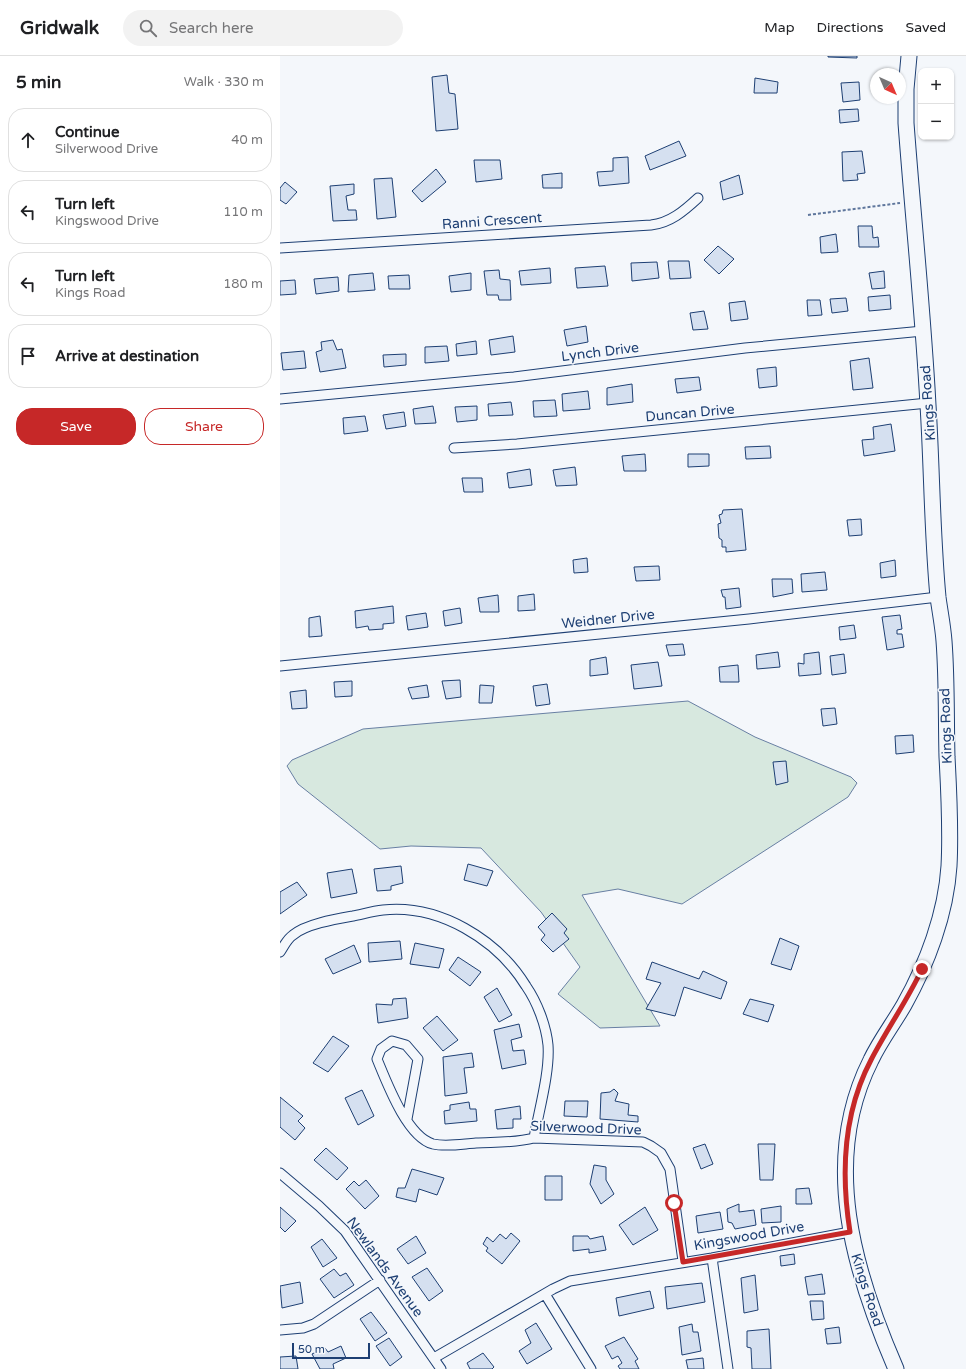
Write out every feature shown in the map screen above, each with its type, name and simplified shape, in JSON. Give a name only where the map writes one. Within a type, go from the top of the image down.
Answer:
[{"type":"main road","name":"Kings Road","points":[[896,1369],[863,1284],[855,1257],[846,1201],[845,1148],[854,1103],[870,1060],[905,1003],[926,959],[940,916],[949,869],[950,823],[944,642],[938,597],[928,403],[906,107],[909,56]]},
{"type":"street","name":"Ranni Crescent","points":[[280,248],[651,225],[666,221],[682,213],[698,198]]},
{"type":"street","name":"Lynch Drive","points":[[280,399],[514,377],[745,348],[923,331]]},
{"type":"street","name":"Duncan Drive","points":[[454,448],[517,444],[928,403]]},
{"type":"street","name":"Weidner Drive","points":[[280,666],[749,619],[938,597]]},
{"type":"street","points":[[280,952],[289,939],[301,930],[345,918],[383,910],[411,912],[439,917],[478,935],[499,952],[520,977],[537,1006],[546,1034],[547,1061],[534,1138]]},
{"type":"street","name":"Silverwood Drive","points":[[407,1119],[418,1059],[406,1045],[392,1041],[381,1049],[377,1059],[394,1096],[407,1119],[417,1136],[425,1141],[436,1144],[514,1141],[534,1138],[631,1141],[643,1142],[654,1147],[664,1156],[670,1169],[683,1262]]},
{"type":"street","name":"Newlands Avenue","points":[[280,1173],[338,1223],[380,1280],[441,1369]]},
{"type":"street","name":"Kingswood Drive","points":[[434,1358],[570,1281],[712,1258],[850,1232]]},
{"type":"street","points":[[712,1258],[728,1369]]},
{"type":"street","points":[[280,1330],[303,1328],[314,1324],[380,1280]]},
{"type":"street","points":[[545,1294],[591,1369]]},
{"type":"path","points":[[808,215],[895,205],[912,200]]},
{"type":"shaded area","points":[[688,701],[755,737],[851,777],[857,783],[848,797],[682,904],[618,889],[582,895],[660,1026],[600,1028],[558,994],[580,967],[541,912],[481,848],[411,846],[380,849],[298,784],[287,766],[292,760],[363,729]]},
{"type":"building","points":[[857,56],[857,58],[828,57]]},
{"type":"building","points":[[447,75],[449,93],[455,94],[458,129],[436,131],[432,77]]},
{"type":"building","points":[[755,78],[778,82],[777,93],[754,93]]},
{"type":"building","points":[[859,82],[860,100],[843,102],[841,83]]},
{"type":"building","points":[[858,109],[859,121],[840,123],[839,110]]},
{"type":"building","points":[[679,141],[686,156],[650,170],[645,156]]},
{"type":"building","points":[[862,151],[865,173],[857,174],[858,180],[843,181],[842,152]]},
{"type":"building","points":[[628,157],[629,183],[599,186],[597,172],[613,171],[613,158]]},
{"type":"building","points":[[474,160],[500,160],[502,179],[476,182]]},
{"type":"building","points":[[436,169],[446,182],[422,202],[412,191]]},
{"type":"building","points":[[562,173],[562,188],[543,188],[542,175]]},
{"type":"building","points":[[739,175],[743,194],[723,200],[720,182]]},
{"type":"building","points":[[392,178],[396,217],[377,219],[374,179]]},
{"type":"building","points":[[285,182],[297,192],[286,204],[280,200],[280,188]]},
{"type":"building","points":[[354,184],[354,194],[346,196],[348,210],[356,210],[357,220],[333,221],[330,186]]},
{"type":"building","points":[[858,226],[872,226],[873,238],[878,237],[879,247],[859,247]]},
{"type":"building","points":[[836,234],[838,252],[821,253],[820,237]]},
{"type":"building","points":[[718,246],[734,259],[719,274],[704,260]]},
{"type":"building","points":[[668,261],[689,261],[691,278],[670,279]]},
{"type":"building","points":[[657,262],[659,278],[632,281],[631,263]]},
{"type":"building","points":[[605,266],[608,286],[577,288],[575,268]]},
{"type":"building","points":[[550,268],[551,283],[521,285],[519,271]]},
{"type":"building","points":[[499,270],[500,279],[510,280],[511,300],[499,300],[498,295],[487,295],[484,271]]},
{"type":"building","points":[[884,271],[885,288],[872,289],[869,273]]},
{"type":"building","points":[[373,273],[375,290],[348,292],[349,275]]},
{"type":"building","points":[[471,273],[471,290],[451,292],[449,276]]},
{"type":"building","points":[[409,275],[410,289],[389,289],[388,276]]},
{"type":"building","points":[[338,277],[339,291],[316,294],[314,279]]},
{"type":"building","points":[[295,280],[296,294],[280,295],[280,281]]},
{"type":"building","points":[[890,295],[891,309],[869,311],[868,297]]},
{"type":"building","points":[[846,298],[848,311],[832,313],[830,299]]},
{"type":"building","points":[[807,300],[820,300],[822,315],[808,316]]},
{"type":"building","points":[[745,301],[748,319],[731,321],[729,303]]},
{"type":"building","points":[[704,311],[708,329],[693,330],[690,313]]},
{"type":"building","points":[[586,326],[588,342],[567,346],[564,330]]},
{"type":"building","points":[[513,336],[515,352],[491,355],[489,340]]},
{"type":"building","points":[[333,340],[337,350],[342,349],[346,368],[320,372],[316,352],[322,350],[321,342]]},
{"type":"building","points":[[476,341],[477,354],[457,356],[456,344]]},
{"type":"building","points":[[447,346],[449,361],[425,363],[425,347]]},
{"type":"building","points":[[304,351],[306,368],[283,370],[281,353]]},
{"type":"building","points":[[406,354],[406,365],[384,367],[383,355]]},
{"type":"building","points":[[869,358],[873,388],[853,390],[850,361]]},
{"type":"building","points":[[776,367],[777,386],[759,388],[757,369]]},
{"type":"building","points":[[699,377],[701,390],[677,393],[675,379]]},
{"type":"building","points":[[632,384],[633,402],[607,405],[607,388]]},
{"type":"building","points":[[588,391],[590,409],[563,411],[562,394]]},
{"type":"building","points":[[555,400],[557,416],[534,417],[533,401]]},
{"type":"building","points":[[511,402],[513,415],[489,416],[488,404]]},
{"type":"building","points":[[433,406],[436,423],[415,424],[413,409]]},
{"type":"building","points":[[477,406],[477,420],[457,422],[455,407]]},
{"type":"building","points":[[404,412],[406,426],[386,429],[383,415]]},
{"type":"building","points":[[365,416],[368,431],[344,434],[343,418]]},
{"type":"building","points":[[891,424],[895,451],[864,456],[862,440],[874,439],[873,427]]},
{"type":"building","points":[[770,446],[771,458],[746,459],[745,447]]},
{"type":"building","points":[[645,454],[646,471],[624,471],[622,456]]},
{"type":"building","points":[[688,454],[709,454],[709,466],[688,467]]},
{"type":"building","points":[[575,467],[577,485],[556,486],[553,470]]},
{"type":"building","points":[[530,469],[532,485],[509,488],[507,473]]},
{"type":"building","points":[[462,478],[482,478],[483,492],[464,492]]},
{"type":"building","points":[[742,509],[746,550],[726,552],[726,547],[722,547],[722,540],[719,538],[718,524],[721,523],[719,515],[722,514],[723,510]]},
{"type":"building","points":[[861,519],[862,535],[849,536],[847,520]]},
{"type":"building","points":[[587,558],[588,572],[574,573],[573,560]]},
{"type":"building","points":[[895,560],[896,576],[881,578],[880,563]]},
{"type":"building","points":[[659,566],[660,580],[636,581],[634,567]]},
{"type":"building","points":[[825,572],[827,590],[802,592],[801,574]]},
{"type":"building","points":[[772,579],[792,579],[793,593],[773,597]]},
{"type":"building","points":[[739,588],[741,607],[726,609],[725,597],[723,597],[721,590]]},
{"type":"building","points":[[534,594],[535,610],[518,611],[518,596]]},
{"type":"building","points":[[498,595],[499,612],[480,612],[478,598]]},
{"type":"building","points":[[393,606],[394,623],[383,624],[383,629],[369,630],[368,626],[356,628],[355,611]]},
{"type":"building","points":[[460,608],[462,623],[445,626],[443,611]]},
{"type":"building","points":[[426,613],[428,627],[408,630],[406,616]]},
{"type":"building","points":[[900,615],[902,629],[897,630],[897,634],[902,634],[904,647],[887,650],[882,617]]},
{"type":"building","points":[[320,616],[322,636],[309,637],[309,618]]},
{"type":"building","points":[[854,625],[856,638],[840,640],[839,627]]},
{"type":"building","points":[[683,644],[685,655],[669,656],[666,645]]},
{"type":"building","points":[[778,652],[780,667],[757,669],[756,655]]},
{"type":"building","points":[[819,652],[821,674],[799,676],[798,663],[804,664],[804,654]]},
{"type":"building","points":[[844,654],[846,673],[832,675],[830,656]]},
{"type":"building","points":[[606,657],[608,674],[590,676],[590,660]]},
{"type":"building","points":[[658,662],[662,686],[634,689],[631,665]]},
{"type":"building","points":[[738,665],[739,682],[720,682],[719,667]]},
{"type":"building","points":[[460,680],[461,697],[446,699],[442,681]]},
{"type":"building","points":[[352,681],[352,696],[335,697],[334,682]]},
{"type":"building","points":[[547,684],[550,704],[536,706],[533,686]]},
{"type":"building","points":[[427,685],[429,697],[412,699],[408,688]]},
{"type":"building","points":[[480,685],[494,686],[492,703],[479,703]]},
{"type":"building","points":[[306,690],[307,708],[292,709],[290,692]]},
{"type":"building","points":[[835,708],[837,724],[823,726],[821,709]]},
{"type":"building","points":[[913,735],[914,752],[896,754],[895,736]]},
{"type":"building","points":[[786,761],[788,782],[776,785],[773,762]]},
{"type":"building","points":[[468,864],[493,871],[487,886],[464,880]]},
{"type":"building","points":[[401,866],[403,883],[391,886],[391,890],[377,891],[374,869]]},
{"type":"building","points":[[352,869],[357,893],[331,898],[327,873]]},
{"type":"building","points":[[297,882],[307,895],[280,914],[280,892]]},
{"type":"building","points":[[552,913],[567,929],[564,933],[569,939],[553,952],[541,940],[545,935],[538,927]]},
{"type":"building","points":[[780,938],[799,946],[791,970],[771,964]]},
{"type":"building","points":[[400,941],[402,959],[369,962],[368,943]]},
{"type":"building","points":[[415,943],[444,949],[439,968],[410,964]]},
{"type":"building","points":[[354,945],[361,962],[333,974],[325,959]]},
{"type":"building","points":[[458,957],[481,972],[470,986],[449,970]]},
{"type":"building","points":[[652,962],[699,979],[703,971],[727,982],[721,999],[684,987],[675,1016],[646,1009],[661,983],[646,979]]},
{"type":"building","points":[[497,988],[512,1015],[499,1022],[484,997]]},
{"type":"building","points":[[406,998],[408,1018],[378,1023],[376,1004],[392,1005],[393,999]]},
{"type":"building","points":[[750,999],[774,1005],[768,1022],[743,1014]]},
{"type":"building","points":[[437,1016],[458,1040],[443,1051],[423,1028]]},
{"type":"building","points":[[519,1024],[522,1037],[511,1040],[513,1051],[524,1050],[526,1064],[502,1069],[494,1030]]},
{"type":"building","points":[[333,1036],[349,1046],[328,1072],[313,1063]]},
{"type":"building","points":[[472,1053],[474,1067],[464,1068],[467,1093],[445,1096],[443,1057]]},
{"type":"building","points":[[614,1089],[618,1093],[615,1101],[629,1104],[628,1115],[638,1116],[638,1122],[600,1119],[601,1093],[610,1092]]},
{"type":"building","points":[[362,1090],[374,1116],[358,1125],[345,1098]]},
{"type":"building","points":[[280,1097],[303,1116],[298,1121],[305,1128],[295,1140],[280,1127]]},
{"type":"building","points":[[565,1101],[588,1101],[587,1117],[564,1116]]},
{"type":"building","points":[[469,1102],[470,1109],[476,1109],[477,1121],[445,1124],[444,1111],[450,1110],[450,1105]]},
{"type":"building","points":[[520,1106],[521,1119],[513,1119],[513,1128],[497,1129],[495,1110]]},
{"type":"building","points":[[705,1144],[713,1164],[701,1169],[693,1148]]},
{"type":"building","points":[[758,1144],[775,1144],[773,1180],[760,1180]]},
{"type":"building","points":[[326,1148],[348,1168],[337,1180],[314,1160]]},
{"type":"building","points":[[594,1165],[606,1167],[606,1180],[614,1194],[601,1204],[590,1184]]},
{"type":"building","points":[[412,1169],[444,1178],[437,1195],[419,1189],[416,1202],[396,1197],[398,1188],[405,1188]]},
{"type":"building","points":[[545,1176],[562,1176],[562,1200],[545,1200]]},
{"type":"building","points":[[366,1180],[379,1196],[365,1209],[346,1189],[354,1181],[359,1186]]},
{"type":"building","points":[[809,1188],[812,1204],[796,1204],[796,1189]]},
{"type":"building","points":[[739,1204],[739,1212],[754,1210],[756,1225],[735,1229],[732,1223],[728,1222],[727,1209]]},
{"type":"building","points":[[781,1206],[781,1222],[762,1223],[761,1209]]},
{"type":"building","points":[[280,1207],[296,1221],[285,1232],[280,1227]]},
{"type":"building","points":[[645,1207],[658,1230],[633,1245],[619,1225]]},
{"type":"building","points":[[720,1212],[723,1229],[698,1233],[696,1216]]},
{"type":"building","points":[[511,1233],[520,1241],[502,1264],[486,1251],[488,1248],[483,1244],[487,1237],[493,1242],[500,1234],[506,1239]]},
{"type":"building","points":[[416,1236],[426,1253],[408,1264],[397,1249]]},
{"type":"building","points":[[573,1236],[588,1236],[590,1239],[603,1236],[606,1250],[589,1253],[589,1249],[573,1251]]},
{"type":"building","points":[[322,1239],[337,1258],[323,1267],[311,1247]]},
{"type":"building","points":[[794,1254],[795,1264],[781,1266],[780,1256]]},
{"type":"building","points":[[427,1268],[443,1291],[429,1301],[412,1277]]},
{"type":"building","points":[[334,1269],[340,1276],[346,1273],[354,1285],[334,1298],[320,1279]]},
{"type":"building","points":[[822,1274],[825,1294],[808,1295],[805,1277]]},
{"type":"building","points":[[755,1275],[758,1310],[744,1313],[741,1278]]},
{"type":"building","points":[[300,1282],[303,1303],[282,1308],[280,1286]]},
{"type":"building","points":[[702,1283],[705,1302],[667,1309],[665,1287]]},
{"type":"building","points":[[650,1291],[654,1308],[619,1316],[616,1298]]},
{"type":"building","points":[[810,1301],[823,1301],[824,1319],[812,1320]]},
{"type":"building","points":[[371,1312],[387,1333],[375,1341],[360,1319]]},
{"type":"building","points":[[536,1323],[552,1349],[527,1364],[519,1351],[531,1343],[525,1330]]},
{"type":"building","points":[[692,1324],[693,1332],[698,1332],[701,1351],[682,1355],[679,1327]]},
{"type":"building","points":[[839,1327],[841,1343],[827,1344],[825,1329]]},
{"type":"building","points":[[769,1329],[771,1369],[752,1369],[751,1348],[747,1347],[747,1331]]},
{"type":"building","points":[[624,1337],[638,1359],[635,1361],[639,1369],[620,1369],[618,1366],[622,1363],[618,1356],[612,1359],[605,1346]]},
{"type":"building","points":[[389,1338],[402,1357],[390,1366],[376,1346]]},
{"type":"building","points":[[341,1346],[346,1358],[333,1364],[334,1369],[320,1369],[312,1354],[325,1348],[328,1352]]},
{"type":"building","points":[[483,1353],[494,1367],[492,1369],[470,1369],[467,1363]]},
{"type":"building","points":[[296,1356],[298,1369],[280,1369],[280,1357]]},
{"type":"building","points":[[703,1358],[704,1369],[688,1369],[686,1360]]},
{"type":"route","points":[[674,1203],[683,1262],[850,1232],[844,1175],[845,1148],[854,1103],[870,1060],[905,1003],[922,969]]}]
